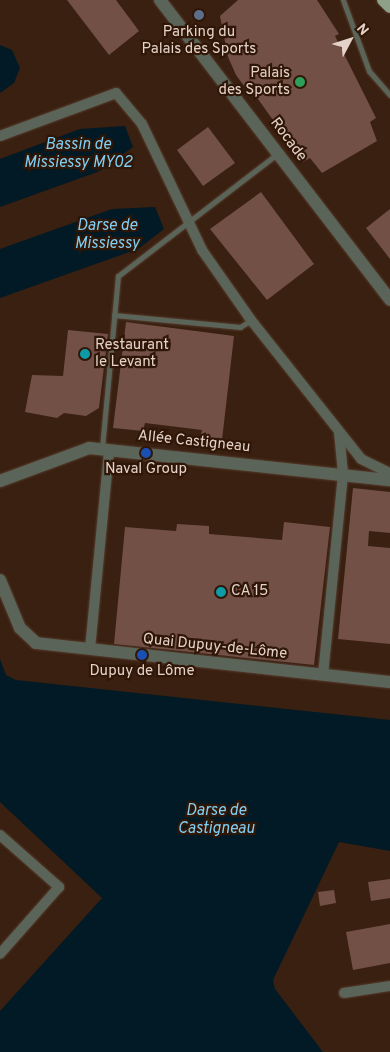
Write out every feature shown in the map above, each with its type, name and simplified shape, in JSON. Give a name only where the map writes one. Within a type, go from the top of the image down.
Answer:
[{"type":"main road","points":[[383,0],[390,7]]},
{"type":"street","name":"Rocade","points":[[160,0],[390,300]]},
{"type":"street","points":[[0,136],[116,93],[142,124],[187,224],[251,320],[361,459],[390,473]]},
{"type":"street","points":[[323,675],[343,475],[338,430]]},
{"type":"street","name":"Allée Castigneau","points":[[0,481],[89,448],[390,480]]},
{"type":"street","points":[[90,649],[105,449]]},
{"type":"street","name":"Quai Dupuy-de-Lôme","points":[[0,580],[20,628],[36,643],[390,682]]},
{"type":"street","points":[[0,835],[59,886],[0,954]]},
{"type":"street","points":[[344,993],[390,986]]},
{"type":"lane","points":[[343,0],[369,71],[390,95]]},
{"type":"lane","points":[[105,449],[118,276],[278,153]]},
{"type":"lane","points":[[114,315],[240,327],[251,320]]},
{"type":"water","points":[[0,45],[12,50],[20,68],[14,83],[0,93]]},
{"type":"water","name":"Darse de Missiessy","points":[[125,126],[133,147],[100,171],[0,207],[0,159],[80,129]]},
{"type":"water","name":"Darse de Missiessy","points":[[155,207],[164,229],[138,249],[0,298],[0,249],[112,209]]},
{"type":"water","name":"Darse de Castigneau","points":[[0,659],[6,675],[16,680],[390,720],[390,851],[339,842],[273,980],[275,989],[323,1052],[0,1052],[0,1011],[102,898],[0,802]]},
{"type":"building","points":[[67,0],[116,0],[139,31],[109,55]]},
{"type":"building","name":"Palais des Sports","points":[[238,0],[317,0],[339,34],[335,36],[376,118],[370,122],[377,141],[322,173],[310,158],[303,162],[250,88],[247,90],[236,75],[228,57],[220,16]]},
{"type":"building","points":[[208,127],[235,163],[203,186],[177,150]]},
{"type":"building","points":[[261,192],[314,264],[267,300],[210,229]]},
{"type":"building","points":[[390,209],[390,259],[366,228]]},
{"type":"building","points":[[126,322],[234,336],[222,440],[200,438],[202,430],[145,423],[143,431],[113,428]]},
{"type":"building","name":"Restaurant le Levant","points":[[68,330],[108,334],[99,408],[86,416],[64,413],[57,418],[25,412],[32,375],[63,376]]},
{"type":"building","points":[[353,488],[390,492],[390,533],[369,531],[368,546],[390,548],[390,644],[338,639]]},
{"type":"building","name":"CA 15","points":[[284,522],[330,527],[314,665],[114,644],[125,527],[176,531],[177,524],[209,526],[209,534],[282,540]]},
{"type":"building","points":[[390,879],[390,898],[371,901],[368,882]]},
{"type":"building","points":[[334,890],[336,903],[320,906],[318,892]]},
{"type":"building","points":[[390,924],[390,963],[353,970],[346,932]]},
{"type":"place","name":"Parking du Palais des Sports","points":[[199,15]]},
{"type":"place","name":"Palais des Sports","points":[[300,82]]},
{"type":"place","name":"Restaurant le Levant","points":[[85,354]]},
{"type":"place","name":"Naval Group","points":[[146,453]]},
{"type":"place","name":"CA 15","points":[[221,592]]},
{"type":"place","name":"Dupuy de Lôme","points":[[142,655]]},
{"type":"water label","name":"Bassin de Missiessy MY02","points":[[78,154]]}]
